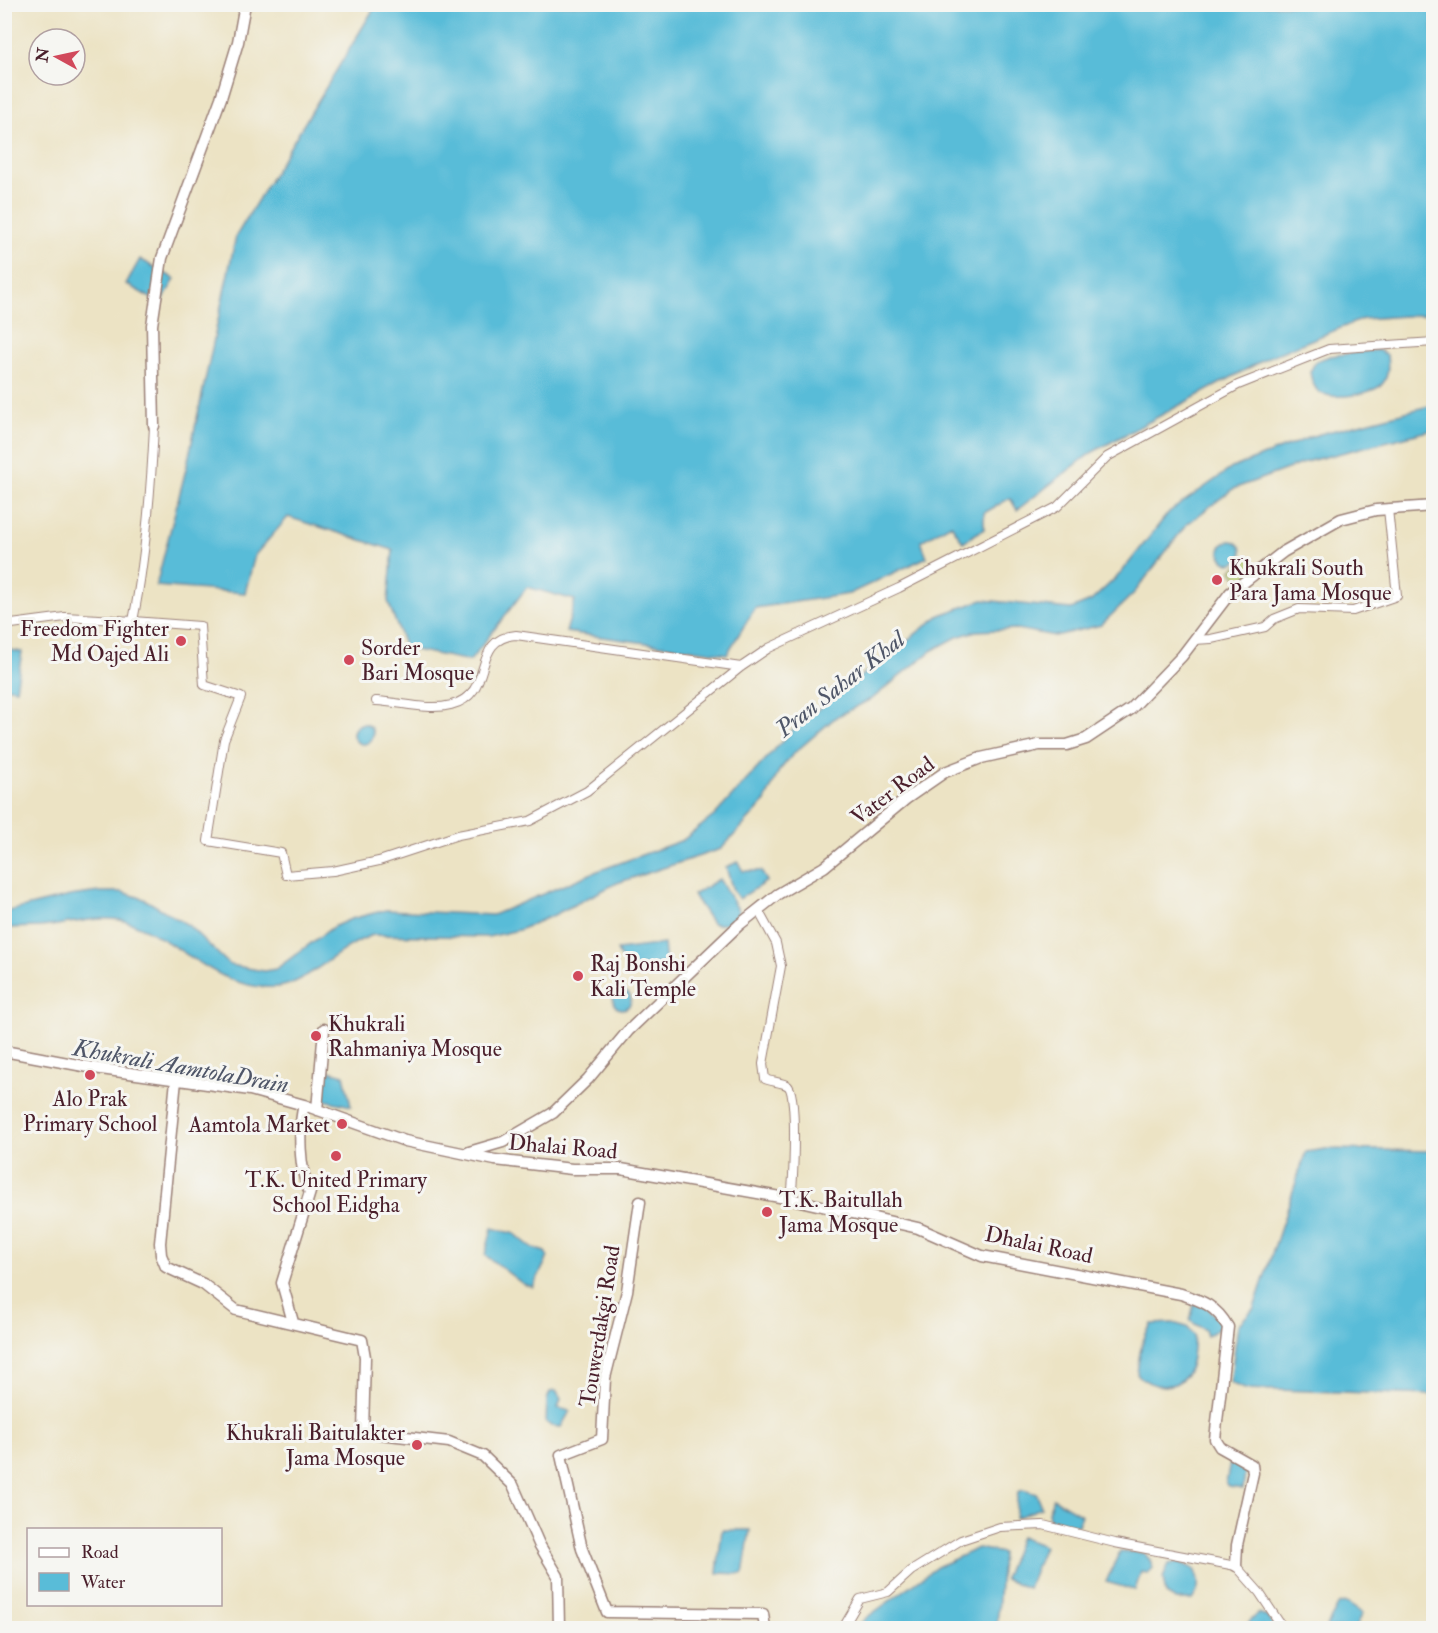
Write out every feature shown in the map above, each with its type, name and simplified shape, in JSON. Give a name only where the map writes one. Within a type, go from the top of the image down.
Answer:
[{"type":"street","points":[[133,621],[151,495],[154,426],[152,325],[160,266],[221,98],[238,42],[245,4]]},
{"type":"street","points":[[4,625],[65,618],[200,626],[204,685],[241,697],[224,740],[208,842],[281,853],[286,875],[333,871],[367,864],[458,835],[530,821],[587,790],[741,667],[769,648],[900,588],[1057,507],[1107,457],[1238,384],[1329,349],[1434,342]]},
{"type":"street","name":"Vater Road","points":[[469,1153],[503,1142],[553,1113],[588,1079],[628,1031],[709,952],[796,881],[824,867],[906,799],[945,772],[981,758],[1039,745],[1067,745],[1104,729],[1131,709],[1194,640],[1230,593],[1283,552],[1341,519],[1388,509],[1434,506]]},
{"type":"street","points":[[1194,640],[1211,639],[1265,627],[1274,619],[1299,609],[1353,611],[1397,596],[1388,509]]},
{"type":"street","points":[[376,701],[427,707],[452,705],[471,694],[479,681],[487,653],[495,641],[502,636],[516,635],[601,646],[741,667]]},
{"type":"street","points":[[758,910],[776,943],[781,966],[763,1064],[765,1079],[788,1086],[792,1092],[794,1137],[791,1199]]},
{"type":"street","points":[[317,1110],[324,1029]]},
{"type":"street","name":"Dhalai Road","points":[[4,1051],[94,1068],[250,1090],[304,1104],[405,1141],[495,1160],[572,1168],[621,1169],[791,1199],[918,1228],[982,1256],[1181,1294],[1208,1303],[1220,1313],[1228,1327],[1228,1343],[1215,1422],[1215,1439],[1220,1447],[1252,1465],[1253,1473],[1237,1545],[1236,1566]]},
{"type":"street","points":[[177,1080],[160,1243],[161,1256],[166,1267],[203,1284],[236,1310],[362,1340],[365,1357],[363,1432],[449,1442],[483,1456],[513,1485],[539,1544],[558,1576],[559,1629]]},
{"type":"street","points":[[293,1322],[282,1283],[310,1192],[302,1177],[303,1144],[299,1125],[304,1104]]},
{"type":"street","name":"Touwerdakgi Road","points":[[640,1202],[627,1291],[605,1378],[602,1439],[561,1455],[582,1550],[607,1612],[763,1614],[765,1629]]},
{"type":"street","points":[[843,1629],[860,1599],[888,1592],[911,1571],[961,1540],[1000,1527],[1043,1525],[1115,1543],[1236,1566],[1259,1592],[1283,1629]]},
{"type":"green space","points":[[1249,556],[1258,569],[1240,583],[1231,570]]},
{"type":"water","points":[[376,5],[1433,5],[1433,314],[1363,319],[1271,356],[1091,453],[1017,510],[1010,498],[984,513],[984,529],[963,542],[951,524],[921,541],[927,557],[849,594],[755,608],[727,654],[566,632],[575,600],[527,587],[470,661],[405,648],[388,601],[393,550],[288,517],[255,555],[245,593],[156,586],[187,465],[236,236]]},
{"type":"water","points":[[140,259],[175,279],[161,304],[126,284]]},
{"type":"water","points":[[1378,350],[1387,355],[1388,366],[1385,380],[1378,387],[1361,394],[1340,396],[1322,394],[1317,390],[1310,372],[1316,361],[1330,356]]},
{"type":"water","points":[[1433,405],[1433,430],[1309,461],[1233,489],[1186,525],[1135,592],[1101,625],[1055,636],[1017,629],[976,631],[957,637],[931,651],[873,698],[836,717],[793,754],[779,771],[764,803],[721,849],[617,883],[519,930],[488,937],[373,935],[348,947],[299,980],[277,987],[256,986],[236,981],[200,963],[147,930],[128,922],[99,919],[44,927],[5,928],[5,912],[70,896],[122,892],[144,899],[188,925],[230,965],[264,971],[276,969],[333,927],[351,919],[386,910],[493,915],[595,872],[683,840],[715,815],[795,727],[940,615],[983,600],[1071,609],[1091,601],[1121,573],[1169,512],[1232,468],[1316,435]]},
{"type":"water","points":[[1231,541],[1239,544],[1242,552],[1239,560],[1231,563],[1223,560],[1220,552],[1223,544]]},
{"type":"water","points":[[5,649],[22,652],[16,689],[5,687]]},
{"type":"water","points":[[363,724],[370,727],[373,734],[370,741],[363,744],[356,741],[353,734],[356,727]]},
{"type":"water","points":[[738,862],[743,871],[761,871],[767,881],[739,899],[733,891],[726,867]]},
{"type":"water","points":[[719,879],[739,911],[731,921],[724,924],[712,923],[693,895]]},
{"type":"water","points":[[664,944],[666,963],[626,968],[617,950]]},
{"type":"water","points":[[622,991],[630,996],[631,1000],[626,1008],[622,1009],[614,1004],[613,1000],[618,992]]},
{"type":"water","points":[[326,1070],[344,1075],[351,1106],[324,1100]]},
{"type":"water","points":[[1326,1149],[1433,1151],[1433,1395],[1245,1389],[1230,1383],[1238,1325],[1254,1308],[1306,1152]]},
{"type":"water","points":[[492,1228],[515,1234],[532,1248],[545,1252],[548,1257],[533,1287],[523,1284],[485,1255]]},
{"type":"water","points":[[1194,1304],[1206,1306],[1221,1323],[1220,1328],[1207,1336],[1205,1330],[1190,1321]]},
{"type":"water","points":[[1173,1323],[1187,1327],[1194,1335],[1190,1365],[1187,1373],[1176,1383],[1156,1385],[1137,1374],[1141,1348],[1152,1324]]},
{"type":"water","points":[[556,1391],[561,1399],[558,1408],[570,1411],[561,1427],[551,1426],[546,1422],[547,1400],[550,1392]]},
{"type":"water","points":[[1230,1463],[1246,1466],[1243,1489],[1229,1487],[1226,1483]]},
{"type":"water","points":[[1023,1490],[1037,1494],[1041,1508],[1015,1518],[1018,1492]]},
{"type":"water","points":[[1053,1498],[1082,1515],[1078,1525],[1070,1528],[1050,1522],[1048,1512]]},
{"type":"water","points":[[722,1530],[750,1530],[743,1574],[717,1573]]},
{"type":"water","points":[[1020,1537],[1044,1546],[1028,1588],[1004,1579]]},
{"type":"water","points":[[978,1548],[1002,1553],[997,1628],[856,1628],[866,1618],[937,1567]]},
{"type":"water","points":[[1120,1551],[1144,1553],[1150,1560],[1153,1568],[1148,1573],[1141,1572],[1135,1590],[1106,1582]]},
{"type":"water","points":[[1179,1562],[1194,1569],[1196,1574],[1198,1589],[1192,1600],[1176,1600],[1166,1594],[1163,1578],[1169,1564]]},
{"type":"water","points":[[1347,1603],[1362,1613],[1355,1628],[1326,1628],[1339,1604]]},
{"type":"water","points":[[1259,1613],[1266,1616],[1276,1628],[1251,1628],[1248,1623]]},
{"type":"place","name":"Khukrali South Para Jama Mosque","points":[[1217,580]]},
{"type":"place","name":"Freedom Fighter Md Oajed Ali","points":[[181,641]]},
{"type":"place","name":"Sorder Bari Mosque","points":[[349,660]]},
{"type":"place","name":"Raj Bonshi Kali Temple","points":[[578,976]]},
{"type":"place","name":"Khukrali Rahmaniya Mosque","points":[[316,1036]]},
{"type":"place","name":"Alo Prak Primary School","points":[[90,1075]]},
{"type":"place","name":"Aamtola Market","points":[[342,1124]]},
{"type":"place","name":"T.K. United Primary School Eidgha","points":[[336,1156]]},
{"type":"place","name":"T.K. Baitullah Jama Mosque","points":[[767,1212]]},
{"type":"place","name":"Khukrali Baitulakter Jama Mosque","points":[[417,1445]]},
{"type":"water label","name":"Pran Sahar Khal","points":[[840,684]]},
{"type":"water label","name":"Khukrali AamtolaDrain","points":[[181,1066]]}]
